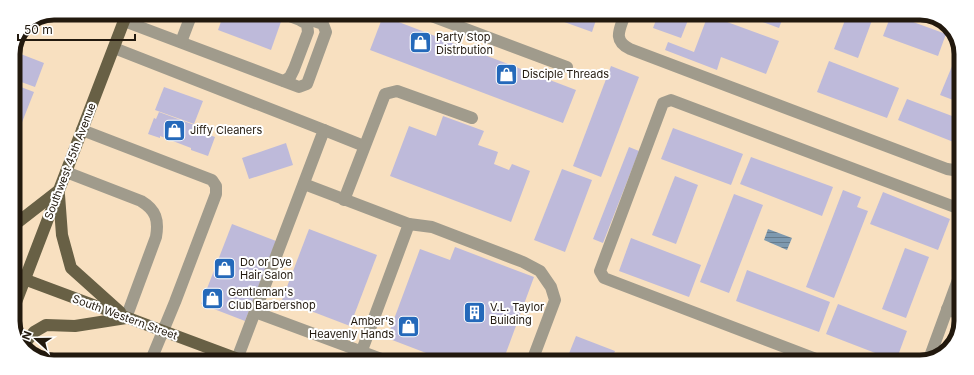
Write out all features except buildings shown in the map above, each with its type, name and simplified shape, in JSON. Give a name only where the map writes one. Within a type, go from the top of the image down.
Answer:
[{"type":"main road","name":"Southwest 45th Avenue","points":[[20,292],[124,20]]},
{"type":"main road","points":[[20,221],[59,190]]},
{"type":"main road","points":[[59,190],[62,236],[71,268],[126,318]]},
{"type":"main road","name":"South Western Street","points":[[20,278],[226,355]]},
{"type":"main road","points":[[27,341],[34,332],[46,325],[75,326],[126,318]]},
{"type":"street","points":[[132,20],[181,42],[299,87],[307,84],[326,32],[323,24],[311,20]]},
{"type":"street","points":[[181,42],[189,20]]},
{"type":"street","points":[[284,81],[290,77],[294,69],[308,32],[306,24],[300,20]]},
{"type":"street","points":[[442,20],[567,67]]},
{"type":"street","points":[[623,20],[619,36],[620,42],[623,46],[947,169],[954,170]]},
{"type":"street","points":[[114,48],[364,146]]},
{"type":"street","points":[[344,200],[385,94],[397,91],[472,118]]},
{"type":"street","points":[[806,355],[604,278],[600,271],[663,103],[671,100],[954,207]]},
{"type":"street","points":[[82,130],[212,180],[216,186],[216,194],[164,331],[152,355]]},
{"type":"street","points":[[241,355],[255,312],[324,130]]},
{"type":"street","points":[[66,172],[141,201],[149,206],[156,215],[158,226],[156,237],[126,318]]},
{"type":"street","points":[[304,184],[409,224],[432,227],[523,262],[540,271],[552,287],[555,300],[534,355]]},
{"type":"street","points":[[360,355],[409,224]]},
{"type":"street","points":[[931,353],[954,290]]},
{"type":"street","points":[[947,309],[954,312]]},
{"type":"street","points":[[255,312],[358,355]]},
{"type":"water","points":[[768,229],[792,238],[787,250],[764,240]]},
{"type":"place","name":"Party Stop Distrbution","points":[[420,43]]},
{"type":"place","name":"Disciple Threads","points":[[506,74]]},
{"type":"place","name":"Jiffy Cleaners","points":[[174,130]]},
{"type":"place","name":"Do or Dye Hair Salon","points":[[224,268]]},
{"type":"place","name":"Gentleman's Club Barbershop","points":[[212,298]]},
{"type":"place","name":"V.L. Taylor Building","points":[[475,313]]},
{"type":"place","name":"Amber's Heavenly Hands","points":[[409,327]]}]
